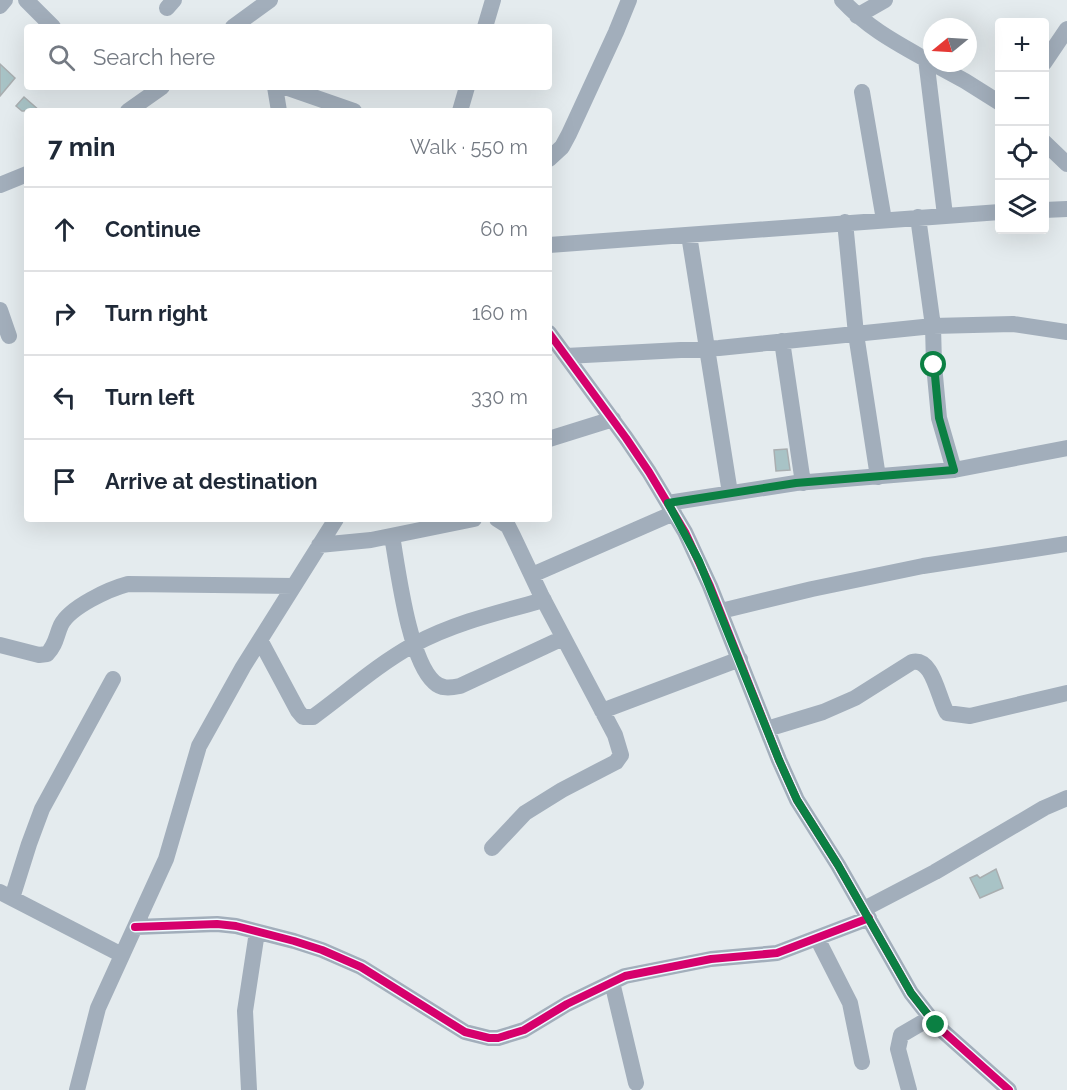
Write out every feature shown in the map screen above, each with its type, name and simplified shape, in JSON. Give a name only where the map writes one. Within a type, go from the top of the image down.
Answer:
[{"type":"street","points":[[0,6],[5,0]]},
{"type":"street","points":[[26,0],[50,24]]},
{"type":"street","points":[[237,24],[270,0]]},
{"type":"street","points":[[486,24],[493,0]]},
{"type":"street","points":[[552,156],[562,147],[569,134],[629,0]]},
{"type":"street","points":[[842,0],[857,16],[890,40],[923,58]]},
{"type":"street","points":[[857,16],[885,0]]},
{"type":"street","points":[[1049,56],[1067,29]]},
{"type":"street","points":[[931,72],[945,215]]},
{"type":"street","points":[[949,72],[995,100]]},
{"type":"street","points":[[132,108],[158,90]]},
{"type":"street","points":[[276,90],[278,108]]},
{"type":"street","points":[[294,90],[345,108]]},
{"type":"street","points":[[461,108],[466,90]]},
{"type":"street","points":[[862,92],[884,219]]},
{"type":"street","points":[[1049,147],[1067,164]]},
{"type":"street","points":[[0,185],[24,175]]},
{"type":"street","points":[[1049,210],[1067,209]]},
{"type":"street","points":[[552,245],[995,212]]},
{"type":"street","points":[[918,217],[933,326],[939,418],[954,470]]},
{"type":"street","points":[[845,222],[856,334],[878,477]]},
{"type":"street","points":[[689,235],[730,493]]},
{"type":"street","points":[[0,310],[9,336]]},
{"type":"street","points":[[566,356],[707,348],[933,326],[1013,324],[1067,332]]},
{"type":"street","points":[[552,337],[613,419],[671,508],[699,561],[779,760],[804,812],[829,849],[911,993],[930,1018],[1009,1090]]},
{"type":"street","points":[[782,341],[803,483]]},
{"type":"street","points":[[552,438],[613,419]]},
{"type":"street","points":[[532,575],[671,508],[730,493],[803,483],[954,470],[1067,448]]},
{"type":"street","points":[[77,1090],[98,1008],[166,859],[199,746],[260,640],[334,522]]},
{"type":"street","points":[[319,545],[342,544],[392,536],[460,522]]},
{"type":"street","points":[[492,848],[519,818],[616,762],[621,756],[620,747],[508,526],[502,522]]},
{"type":"street","points":[[392,536],[413,645],[425,670],[435,684],[444,688],[452,688],[563,638]]},
{"type":"street","points":[[720,611],[923,566],[1067,544]]},
{"type":"street","points":[[0,645],[39,655],[46,654],[56,642],[61,624],[69,614],[118,586],[128,584],[293,586]]},
{"type":"street","points":[[260,640],[298,711],[303,717],[313,717],[375,669],[413,645],[460,625],[544,600]]},
{"type":"street","points":[[602,711],[740,659]]},
{"type":"street","points":[[767,729],[823,712],[855,698],[918,660],[924,662],[929,669],[947,713],[956,715],[970,716],[1067,693]]},
{"type":"street","points":[[113,679],[42,809],[6,895],[122,955]]},
{"type":"street","points":[[135,927],[217,924],[257,932],[322,950],[384,981],[465,1032],[489,1038],[504,1037],[524,1030],[567,1004],[612,982],[637,973],[711,959],[777,952],[817,938],[867,914],[1044,808],[1067,798]]},
{"type":"street","points":[[249,1090],[245,1011],[257,932]]},
{"type":"street","points":[[817,938],[850,1002],[862,1062]]},
{"type":"street","points":[[612,982],[636,1083]]},
{"type":"street","points":[[909,1090],[898,1049],[901,1035],[930,1018]]},
{"type":"building","points":[[0,64],[15,78],[0,96]]},
{"type":"building","points":[[24,97],[37,108],[24,108],[22,111],[16,106]]},
{"type":"building","points":[[787,449],[790,470],[776,471],[774,450]]},
{"type":"building","points":[[996,869],[1003,888],[980,898],[970,878],[977,875],[980,878]]},
{"type":"cycle path","points":[[552,337],[626,438],[685,532],[710,586],[797,800],[838,865],[911,993],[936,1025],[1009,1090]]},
{"type":"cycle path","points":[[135,927],[217,924],[236,926],[294,941],[361,967],[465,1032],[498,1038],[524,1030],[567,1004],[625,976],[711,959],[777,953],[869,918]]},
{"type":"route","points":[[934,365],[939,418],[954,470],[796,483],[668,503],[685,532],[710,586],[797,800],[889,951],[911,993],[936,1025]]}]
